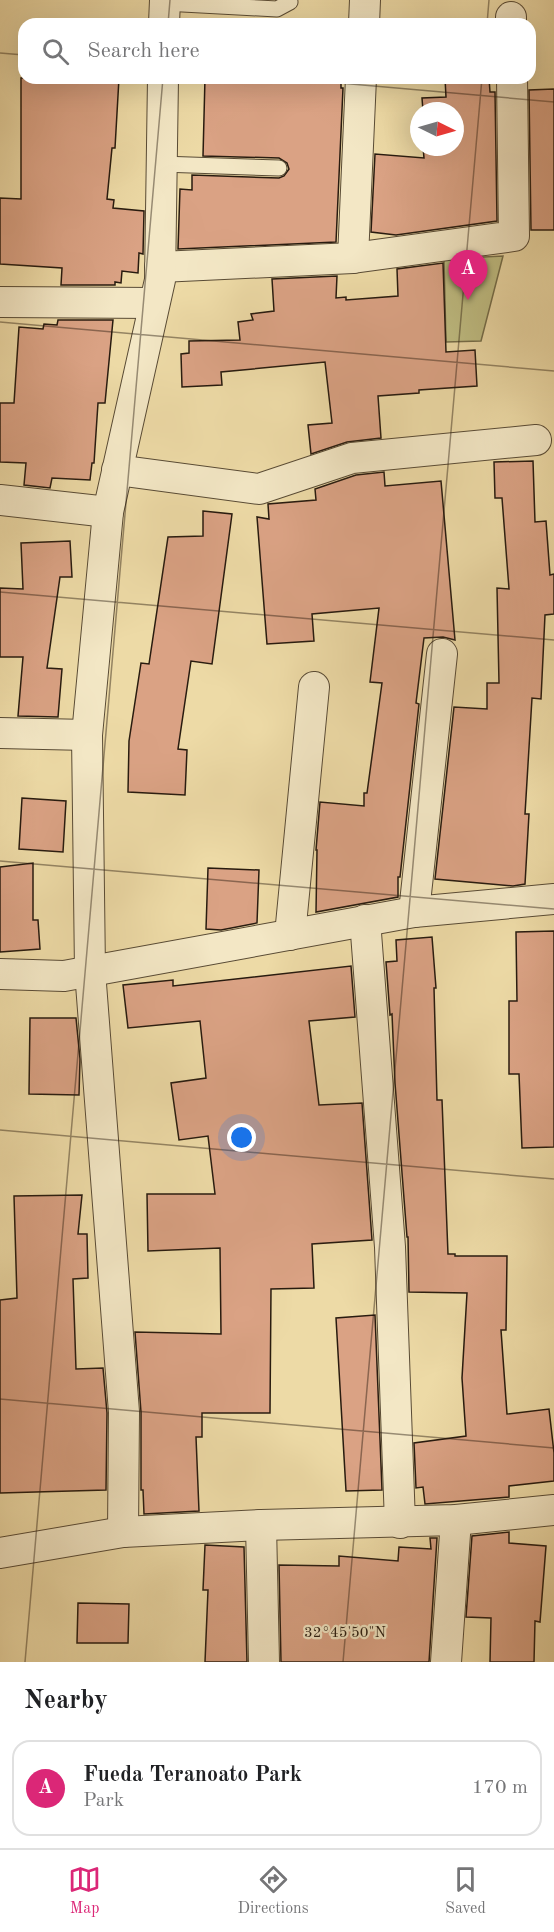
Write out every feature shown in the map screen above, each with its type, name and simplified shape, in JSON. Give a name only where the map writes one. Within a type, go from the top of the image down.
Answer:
[{"type":"street","points":[[364,18],[365,0]]},
{"type":"street","points":[[123,1532],[124,1412],[90,971],[87,735],[108,512],[160,280],[163,84]]},
{"type":"street","points":[[353,258],[362,84]]},
{"type":"street","points":[[160,267],[353,258],[514,236],[512,84]]},
{"type":"street","points":[[0,302],[154,303]]},
{"type":"street","points":[[117,470],[259,489],[352,458],[536,440]]},
{"type":"street","points":[[0,500],[108,512]]},
{"type":"street","points":[[414,912],[442,654]]},
{"type":"street","points":[[290,934],[314,687]]},
{"type":"street","points":[[0,733],[87,735]]},
{"type":"street","points":[[0,974],[64,976],[414,912],[554,899]]},
{"type":"street","points":[[365,920],[390,1247],[400,1523]]},
{"type":"street","points":[[0,1553],[123,1532],[261,1525],[400,1523],[554,1510]]},
{"type":"street","points":[[446,1662],[456,1520]]},
{"type":"street","points":[[261,1525],[264,1662]]},
{"type":"lane","points":[[164,9],[277,9],[290,2]]},
{"type":"lane","points":[[161,164],[279,168]]},
{"type":"shaded area","points":[[503,256],[481,341],[446,342],[444,259]]},
{"type":"building","points":[[21,84],[119,84],[115,148],[112,148],[107,199],[114,200],[113,208],[144,211],[143,254],[139,253],[138,273],[122,271],[121,283],[115,282],[115,285],[61,285],[62,268],[0,264],[0,198],[21,199]]},
{"type":"building","points":[[205,84],[341,84],[343,88],[336,242],[178,249],[180,189],[192,190],[192,175],[279,178],[284,176],[289,169],[287,163],[279,158],[203,156]]},
{"type":"building","points":[[445,84],[489,84],[490,92],[495,92],[497,221],[396,235],[371,232],[375,154],[424,158],[424,156],[464,156],[464,102],[422,102],[422,98],[446,97]]},
{"type":"building","points":[[554,89],[554,230],[531,230],[529,90]]},
{"type":"building","points":[[443,263],[446,352],[475,350],[477,386],[419,390],[419,393],[378,396],[381,438],[347,442],[311,454],[308,425],[332,423],[325,362],[221,372],[222,385],[182,387],[181,354],[189,353],[189,341],[240,340],[238,322],[253,320],[251,314],[274,311],[272,279],[337,276],[336,298],[346,297],[346,300],[398,296],[397,269]]},
{"type":"building","points":[[58,320],[113,320],[105,403],[98,403],[94,463],[92,463],[90,480],[52,478],[50,488],[24,485],[26,463],[0,462],[0,403],[14,403],[19,327],[43,329],[44,324],[57,325]]},
{"type":"building","points":[[533,461],[535,522],[546,521],[550,575],[554,574],[554,614],[545,615],[541,699],[532,698],[525,814],[529,814],[525,884],[513,886],[435,879],[454,707],[487,709],[487,683],[499,683],[497,588],[509,589],[502,498],[495,498],[494,462]]},
{"type":"building","points":[[384,472],[385,486],[441,481],[455,640],[443,637],[424,638],[416,703],[419,704],[400,877],[398,877],[398,897],[316,912],[316,850],[320,802],[364,806],[364,793],[367,793],[382,683],[370,682],[379,608],[312,614],[314,641],[267,644],[257,517],[269,519],[268,504],[316,500],[315,489],[356,475]]},
{"type":"building","points":[[203,511],[232,514],[212,664],[191,661],[178,749],[187,750],[185,795],[128,792],[129,741],[141,663],[149,664],[168,537],[203,536]]},
{"type":"building","points":[[70,541],[72,577],[60,577],[47,668],[62,669],[58,717],[18,716],[23,657],[0,657],[0,588],[23,589],[21,543]]},
{"type":"building","points":[[22,798],[66,801],[63,852],[19,849]]},
{"type":"building","points":[[33,863],[33,920],[38,920],[40,949],[0,952],[0,867]]},
{"type":"building","points":[[208,868],[259,870],[257,923],[221,930],[206,929]]},
{"type":"building","points":[[554,931],[554,1147],[522,1148],[519,1074],[509,1074],[509,1001],[517,1001],[516,932]]},
{"type":"building","points":[[432,937],[436,988],[434,988],[437,1100],[442,1100],[448,1254],[507,1256],[506,1330],[501,1330],[507,1414],[549,1409],[554,1453],[554,1481],[509,1486],[509,1497],[425,1504],[423,1487],[416,1488],[414,1443],[466,1436],[462,1378],[467,1293],[409,1292],[408,1237],[395,1083],[392,1014],[390,1015],[386,962],[397,961],[396,940]]},
{"type":"building","points":[[351,966],[355,1017],[309,1021],[319,1105],[362,1103],[372,1240],[312,1244],[314,1288],[271,1289],[270,1413],[202,1413],[202,1437],[196,1437],[199,1511],[144,1514],[143,1490],[141,1490],[141,1412],[135,1332],[221,1334],[220,1248],[148,1251],[147,1194],[215,1194],[208,1136],[179,1140],[171,1083],[206,1078],[200,1021],[128,1028],[123,985],[173,980],[173,986]]},
{"type":"building","points":[[30,1018],[76,1018],[80,1059],[79,1095],[29,1094]]},
{"type":"building","points":[[82,1195],[78,1234],[87,1234],[88,1278],[73,1279],[76,1369],[103,1368],[107,1413],[106,1490],[0,1493],[0,1300],[17,1298],[14,1196]]},
{"type":"building","points":[[375,1315],[382,1490],[346,1491],[336,1318]]},
{"type":"building","points":[[509,1532],[509,1543],[546,1546],[540,1622],[535,1621],[534,1662],[490,1662],[491,1618],[466,1617],[472,1536]]},
{"type":"building","points":[[430,1538],[437,1538],[429,1662],[281,1662],[279,1565],[339,1566],[339,1556],[398,1561],[399,1547],[431,1549]]},
{"type":"building","points":[[205,1545],[244,1547],[247,1662],[205,1662],[208,1590],[203,1590]]},
{"type":"building","points":[[78,1603],[129,1604],[128,1643],[77,1643]]},
{"type":"place","name":"Fueda Teranoato Park","points":[[468,300]]}]
